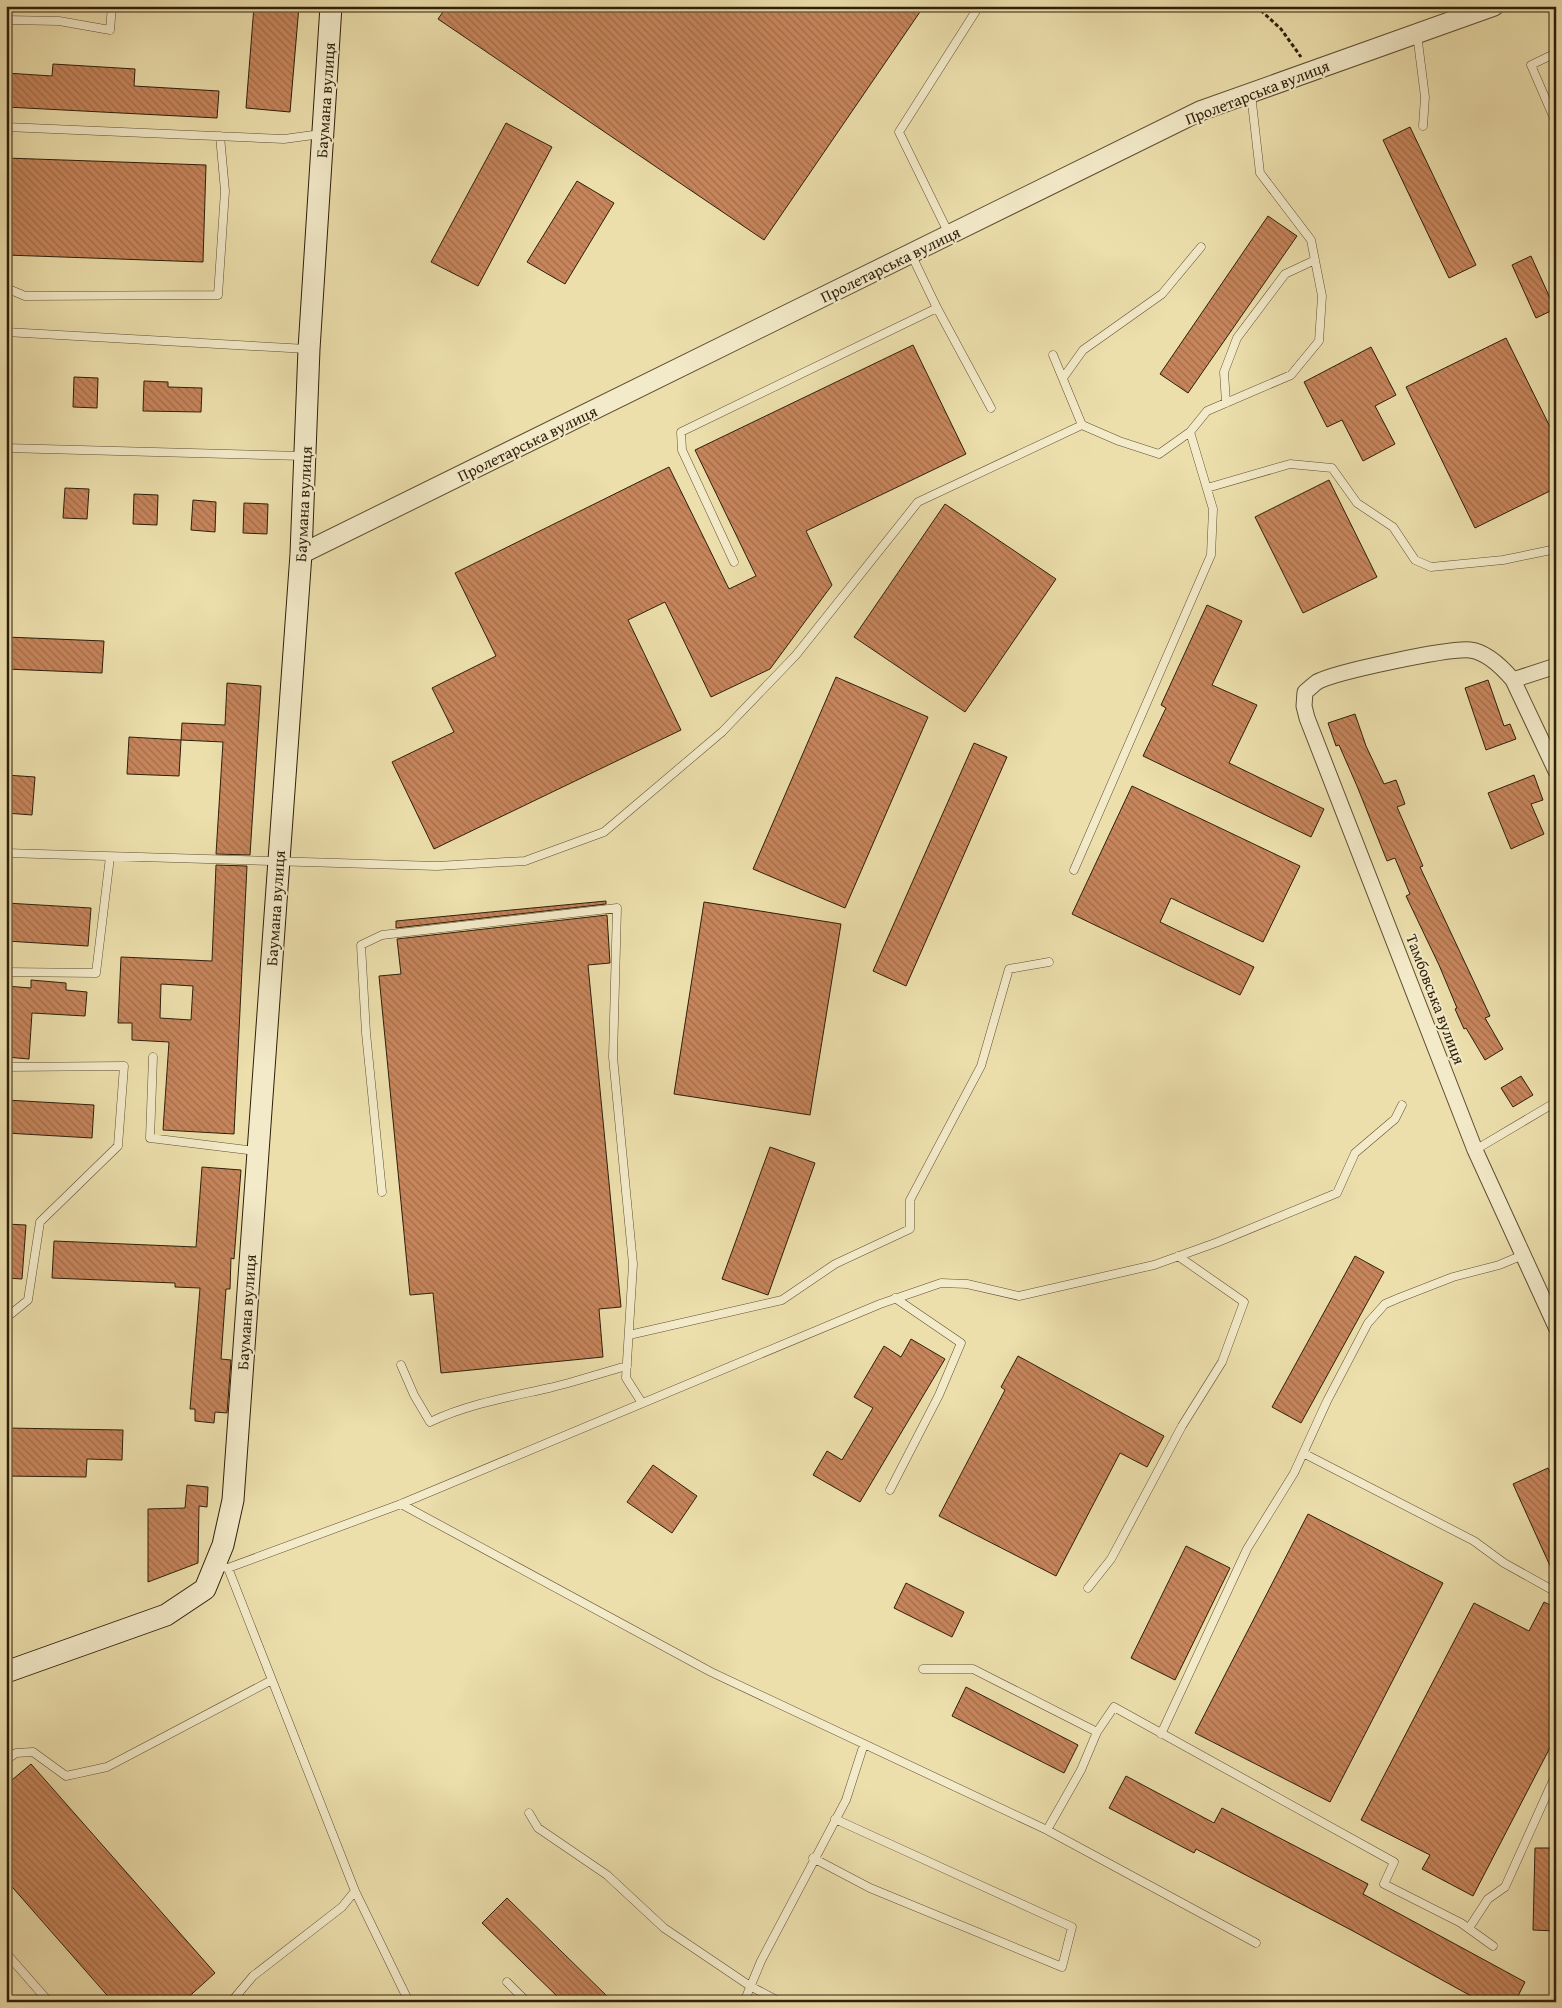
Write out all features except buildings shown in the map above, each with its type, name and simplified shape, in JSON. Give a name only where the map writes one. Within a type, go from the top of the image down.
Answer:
[{"type":"main road","name":"Баумана вулиця","points":[[6,1672],[166,1615],[205,1588],[221,1567],[223,1545],[233,1500],[301,554],[310,349],[331,6]]},
{"type":"street","name":"Пролетарська вулиця","points":[[301,554],[1200,111],[1494,6]]},
{"type":"street","name":"Тамбовська вулиця","points":[[1512,680],[1483,653],[1469,650],[1436,654],[1334,676],[1316,682],[1305,692],[1304,706],[1307,718],[1475,1150],[1556,1327]]},
{"type":"street","points":[[1556,666],[1512,680],[1556,771]]},
{"type":"lane","points":[[6,20],[59,22],[110,30],[112,6]]},
{"type":"lane","points":[[949,234],[898,132],[979,6]]},
{"type":"lane","points":[[1417,34],[1425,96],[1423,126]]},
{"type":"lane","points":[[1556,52],[1531,65],[1556,123]]},
{"type":"lane","points":[[1053,355],[1082,425],[1119,441],[1159,454],[1190,432],[1207,411],[1291,375],[1319,341],[1322,296],[1311,240],[1260,173],[1251,92]]},
{"type":"lane","points":[[6,127],[284,139],[323,134]]},
{"type":"lane","points":[[6,288],[25,296],[218,294],[225,191],[220,136]]},
{"type":"lane","points":[[1063,378],[1083,350],[1162,294],[1201,247]]},
{"type":"lane","points":[[911,254],[937,308],[991,408]]},
{"type":"lane","points":[[1226,403],[1224,372],[1237,338],[1285,274],[1315,260]]},
{"type":"lane","points":[[734,562],[682,450],[681,432],[937,308]]},
{"type":"lane","points":[[6,332],[310,349]]},
{"type":"lane","points":[[6,853],[278,863],[438,866],[525,861],[604,832],[722,732],[790,662],[918,502],[1082,425]]},
{"type":"lane","points":[[1074,870],[1211,555],[1213,509],[1190,432]]},
{"type":"lane","points":[[6,448],[305,456]]},
{"type":"lane","points":[[1207,488],[1290,464],[1332,468],[1357,503],[1394,528],[1415,560],[1431,567],[1503,560],[1556,549]]},
{"type":"lane","points":[[6,972],[96,972],[110,856]]},
{"type":"lane","points":[[382,1192],[366,1033],[361,945],[382,935],[617,908],[613,1056],[633,1264],[626,1378],[642,1403]]},
{"type":"lane","points":[[629,1334],[782,1300],[836,1264],[910,1230],[910,1200],[981,1066],[1009,969],[1049,962]]},
{"type":"lane","points":[[153,1057],[150,1138],[258,1151]]},
{"type":"lane","points":[[6,1067],[124,1066],[118,1146],[40,1222],[28,1300],[6,1318]]},
{"type":"lane","points":[[1475,1150],[1556,1102]]},
{"type":"lane","points":[[409,2002],[355,1891],[272,1680],[221,1567],[401,1504],[895,1298],[941,1283],[967,1284],[1019,1296],[1154,1265],[1178,1256],[1337,1193],[1355,1153],[1395,1120],[1402,1105]]},
{"type":"lane","points":[[1161,1734],[1247,1549],[1294,1473],[1327,1401],[1368,1323],[1385,1304],[1453,1277],[1499,1265],[1523,1254]]},
{"type":"lane","points":[[1088,1588],[1111,1559],[1182,1426],[1222,1362],[1244,1302],[1178,1256]]},
{"type":"lane","points":[[890,1490],[939,1395],[960,1344],[895,1298]]},
{"type":"lane","points":[[401,1365],[414,1395],[430,1422],[445,1415],[496,1400],[551,1388],[627,1366]]},
{"type":"lane","points":[[1303,1453],[1474,1541],[1504,1563],[1556,1592]]},
{"type":"lane","points":[[401,1504],[711,1672],[1047,1830],[1256,1943]]},
{"type":"lane","points":[[923,1669],[973,1669],[1097,1732]]},
{"type":"lane","points":[[6,1760],[16,1753],[33,1752],[66,1776],[107,1767],[272,1680]]},
{"type":"lane","points":[[1047,1830],[1081,1770],[1097,1732],[1114,1707],[1394,1862],[1384,1884],[1469,1928],[1493,1946]]},
{"type":"lane","points":[[744,2002],[750,1986],[813,1858],[846,1800],[864,1744]]},
{"type":"lane","points":[[1469,1928],[1488,1899],[1505,1887],[1556,1774]]},
{"type":"lane","points":[[529,1813],[538,1828],[606,1875],[664,1928],[750,1986],[780,2002]]},
{"type":"lane","points":[[813,1858],[870,1888],[1062,1967],[1072,1927],[835,1818]]},
{"type":"lane","points":[[232,2002],[253,1976],[342,1908],[355,1891]]},
{"type":"lane","points":[[6,1953],[49,2002]]},
{"type":"lane","points":[[507,1982],[527,2002]]},
{"type":"path","points":[[1256,6],[1281,29],[1312,71]]}]
